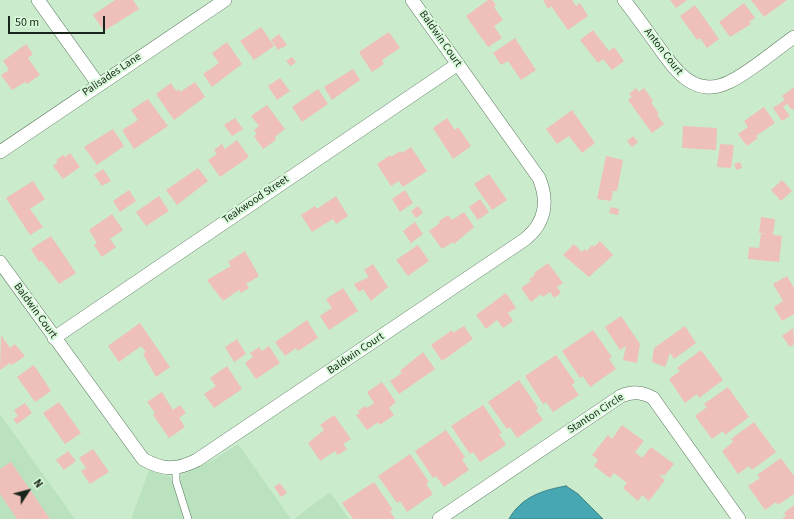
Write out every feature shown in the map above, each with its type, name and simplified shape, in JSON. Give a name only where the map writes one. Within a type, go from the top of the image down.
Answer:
[{"type":"street","points":[[38,0],[98,84]]},
{"type":"street","name":"Palisades Lane","points":[[0,152],[98,84],[225,0]]},
{"type":"street","name":"Baldwin Court","points":[[0,262],[54,338],[144,459],[160,467],[176,468],[183,467],[204,456],[524,240],[538,226],[544,212],[545,201],[539,178],[412,0]]},
{"type":"street","name":"Anton Court","points":[[624,0],[676,70],[692,83],[700,86],[714,87],[731,82],[794,37]]},
{"type":"street","name":"Teakwood Street","points":[[54,338],[458,64]]},
{"type":"street","name":"Stanton Circle","points":[[439,519],[622,396],[631,392],[639,392],[653,398],[739,519]]},
{"type":"lane","points":[[176,468],[176,481],[188,519]]},
{"type":"shaded area","points":[[0,414],[75,519],[0,519]]},
{"type":"shaded area","points":[[238,444],[291,519],[131,519],[149,470],[170,477],[182,475],[215,459]]},
{"type":"shaded area","points":[[330,492],[349,519],[294,519]]},
{"type":"water","points":[[566,486],[578,494],[603,519],[509,519],[514,511],[526,500],[541,492]]},
{"type":"building","points":[[115,0],[133,0],[139,9],[104,31],[93,15]]},
{"type":"building","points":[[488,0],[492,0],[496,5],[494,7],[503,20],[494,26],[502,38],[488,47],[466,16]]},
{"type":"building","points":[[543,0],[572,0],[576,6],[580,3],[588,16],[568,30],[551,6],[548,9]]},
{"type":"building","points":[[670,0],[687,0],[676,8]]},
{"type":"building","points":[[751,0],[787,0],[764,17]]},
{"type":"building","points":[[744,3],[755,18],[749,22],[751,24],[730,37],[719,22]]},
{"type":"building","points":[[695,5],[719,39],[707,48],[700,38],[697,40],[680,16]]},
{"type":"building","points":[[261,27],[274,46],[254,60],[240,41]]},
{"type":"building","points":[[593,30],[609,51],[614,47],[624,61],[612,70],[603,59],[598,63],[580,40]]},
{"type":"building","points":[[389,32],[400,48],[382,60],[384,64],[372,72],[359,52]]},
{"type":"building","points":[[279,34],[287,45],[278,50],[271,40]]},
{"type":"building","points":[[515,38],[536,70],[521,80],[508,61],[501,65],[493,53]]},
{"type":"building","points":[[227,42],[242,64],[212,87],[203,74],[219,63],[212,53]]},
{"type":"building","points":[[26,44],[33,54],[28,58],[40,75],[27,84],[25,82],[12,90],[1,75],[9,70],[3,61]]},
{"type":"building","points":[[292,57],[296,62],[291,66],[286,61]]},
{"type":"building","points":[[353,69],[360,80],[332,100],[324,87]]},
{"type":"building","points":[[280,78],[290,91],[277,100],[268,86]]},
{"type":"building","points":[[195,82],[205,97],[174,120],[156,94],[171,83],[176,91],[179,89],[180,92]]},
{"type":"building","points":[[794,87],[794,108],[792,110],[787,104],[783,107],[790,116],[782,121],[773,108],[785,100],[782,96]]},
{"type":"building","points":[[636,88],[639,92],[644,88],[653,101],[651,102],[659,114],[657,115],[664,124],[652,133],[628,100],[632,97],[629,94]]},
{"type":"building","points":[[318,89],[328,104],[302,122],[292,107]]},
{"type":"building","points":[[148,99],[168,126],[134,149],[122,130],[138,120],[131,110]]},
{"type":"building","points":[[267,105],[285,129],[275,137],[276,140],[263,149],[254,136],[257,134],[254,130],[259,126],[251,116]]},
{"type":"building","points":[[764,107],[775,123],[756,136],[758,138],[747,146],[738,134],[748,127],[744,121]]},
{"type":"building","points":[[572,110],[595,143],[582,153],[569,136],[557,144],[546,129]]},
{"type":"building","points":[[235,118],[243,129],[232,136],[224,125]]},
{"type":"building","points":[[447,118],[455,130],[458,127],[471,146],[453,159],[433,128]]},
{"type":"building","points":[[683,126],[717,128],[716,150],[682,148]]},
{"type":"building","points":[[113,129],[124,146],[97,165],[84,147]]},
{"type":"building","points":[[633,136],[638,142],[632,147],[627,141]]},
{"type":"building","points":[[237,140],[249,157],[220,177],[208,160],[217,154],[214,150],[222,144],[225,149]]},
{"type":"building","points":[[720,144],[734,145],[731,168],[717,167]]},
{"type":"building","points":[[411,147],[427,171],[403,187],[399,181],[391,186],[377,164],[390,155],[391,157],[400,151],[402,153]]},
{"type":"building","points":[[70,153],[80,167],[63,179],[53,166],[58,162],[56,160],[63,155],[65,157]]},
{"type":"building","points":[[606,156],[623,160],[617,191],[613,191],[611,201],[597,199]]},
{"type":"building","points":[[740,162],[742,168],[736,170],[734,164]]},
{"type":"building","points":[[198,168],[208,181],[177,205],[166,190]]},
{"type":"building","points":[[103,169],[111,181],[102,186],[94,175]]},
{"type":"building","points":[[489,174],[507,200],[492,210],[474,184]]},
{"type":"building","points":[[782,180],[792,191],[781,201],[771,190]]},
{"type":"building","points":[[33,181],[45,199],[30,209],[43,227],[30,235],[6,198]]},
{"type":"building","points":[[129,190],[136,201],[120,212],[113,201]]},
{"type":"building","points":[[405,190],[413,203],[400,212],[392,199]]},
{"type":"building","points":[[159,196],[169,211],[146,226],[136,212]]},
{"type":"building","points":[[336,196],[348,216],[336,224],[333,219],[312,232],[301,215],[315,206],[317,209]]},
{"type":"building","points":[[480,199],[489,212],[478,220],[469,207]]},
{"type":"building","points":[[418,206],[423,213],[416,218],[411,211]]},
{"type":"building","points":[[611,207],[619,209],[618,215],[609,213]]},
{"type":"building","points":[[464,212],[474,227],[454,244],[453,242],[442,249],[429,231],[440,223],[439,221],[448,215],[452,220]]},
{"type":"building","points":[[112,214],[123,230],[110,239],[116,247],[102,257],[94,245],[97,243],[89,230]]},
{"type":"building","points":[[761,217],[775,219],[773,235],[782,236],[779,262],[748,259],[749,247],[759,248],[761,234],[767,234],[759,233]]},
{"type":"building","points":[[415,222],[423,234],[411,243],[403,231]]},
{"type":"building","points":[[51,236],[76,273],[59,284],[42,261],[39,262],[31,249]]},
{"type":"building","points":[[600,241],[613,255],[589,277],[563,255],[574,244],[582,252],[585,249],[587,251],[592,245],[594,247]]},
{"type":"building","points":[[418,245],[429,261],[408,276],[396,260]]},
{"type":"building","points":[[245,251],[259,276],[246,284],[249,288],[241,293],[239,290],[223,301],[207,280],[231,266],[228,262]]},
{"type":"building","points":[[548,263],[563,283],[557,287],[561,293],[554,298],[550,292],[543,297],[541,294],[531,302],[521,288],[531,281],[529,279],[535,275],[534,273]]},
{"type":"building","points":[[373,264],[388,287],[371,301],[363,289],[359,292],[354,284],[369,277],[364,270]]},
{"type":"building","points":[[787,276],[794,288],[794,314],[782,321],[774,307],[783,301],[773,284]]},
{"type":"building","points":[[343,288],[358,311],[329,330],[320,316],[332,308],[326,299]]},
{"type":"building","points":[[506,293],[516,308],[508,313],[513,321],[503,328],[497,320],[486,329],[476,315]]},
{"type":"building","points":[[621,316],[640,344],[637,363],[623,360],[626,346],[620,350],[605,327]]},
{"type":"building","points":[[307,320],[318,338],[298,351],[296,348],[285,356],[275,342]]},
{"type":"building","points":[[140,323],[170,367],[156,377],[143,354],[146,352],[141,346],[119,362],[108,346]]},
{"type":"building","points":[[464,326],[473,339],[442,361],[431,345],[452,330],[453,333]]},
{"type":"building","points":[[685,326],[696,343],[674,359],[670,353],[665,367],[652,362],[654,348]]},
{"type":"building","points":[[793,328],[794,344],[790,347],[782,336]]},
{"type":"building","points":[[593,330],[612,357],[609,359],[616,369],[590,387],[583,376],[580,378],[562,351]]},
{"type":"building","points":[[1,335],[10,348],[15,344],[25,356],[12,365],[10,363],[0,370]]},
{"type":"building","points":[[237,339],[246,354],[234,362],[225,347]]},
{"type":"building","points":[[269,346],[280,363],[256,379],[245,363],[253,357],[250,353],[259,347],[262,351]]},
{"type":"building","points":[[701,350],[723,380],[699,398],[697,394],[685,403],[669,379],[680,371],[677,368]]},
{"type":"building","points":[[423,352],[435,369],[399,394],[390,381],[402,373],[400,371]]},
{"type":"building","points":[[556,355],[575,382],[572,385],[579,395],[553,412],[546,402],[543,404],[525,376]]},
{"type":"building","points":[[34,365],[51,391],[35,402],[17,377]]},
{"type":"building","points":[[227,366],[242,389],[214,408],[204,394],[216,386],[210,378]]},
{"type":"building","points":[[519,380],[538,408],[536,410],[543,420],[517,438],[510,427],[507,429],[488,402]]},
{"type":"building","points":[[382,382],[396,402],[389,408],[394,415],[380,425],[378,422],[367,430],[356,415],[360,413],[358,411],[365,406],[367,408],[374,403],[367,392]]},
{"type":"building","points":[[728,387],[749,417],[725,435],[723,431],[712,439],[695,416],[707,407],[704,404]]},
{"type":"building","points":[[162,392],[173,410],[180,405],[186,413],[179,418],[185,427],[169,438],[153,415],[155,413],[147,402]]},
{"type":"building","points":[[59,402],[81,433],[65,444],[43,413]]},
{"type":"building","points":[[25,403],[32,413],[17,424],[13,419],[18,416],[14,410]]},
{"type":"building","points":[[483,405],[502,433],[499,434],[506,445],[480,462],[473,452],[470,454],[451,426]]},
{"type":"building","points":[[334,415],[351,439],[343,444],[347,449],[338,455],[335,451],[320,461],[308,443],[324,430],[320,425]]},
{"type":"building","points":[[754,422],[776,452],[752,470],[749,466],[738,474],[722,451],[733,442],[731,439]]},
{"type":"building","points":[[622,425],[644,441],[635,452],[642,458],[651,447],[674,464],[664,476],[662,474],[660,476],[665,480],[649,501],[642,495],[638,501],[623,488],[627,483],[614,473],[610,478],[594,466],[598,460],[592,455],[608,435],[612,439]]},
{"type":"building","points":[[446,430],[465,457],[462,459],[469,470],[444,487],[436,476],[433,478],[415,451]]},
{"type":"building","points":[[93,449],[109,472],[90,484],[81,471],[86,468],[79,458]]},
{"type":"building","points":[[68,451],[76,461],[64,470],[56,460]]},
{"type":"building","points":[[410,454],[429,482],[426,484],[433,494],[407,512],[400,501],[397,503],[378,476]]},
{"type":"building","points":[[781,458],[794,476],[794,494],[778,505],[776,502],[765,510],[748,486],[760,478],[757,475]]},
{"type":"building","points":[[11,462],[50,519],[17,519],[0,494],[0,469]]},
{"type":"building","points":[[374,482],[393,510],[390,511],[395,519],[353,519],[342,503]]},
{"type":"building","points":[[280,483],[287,493],[281,497],[274,487]]},
{"type":"building","points":[[794,505],[794,519],[782,519],[786,516],[784,513]]}]
